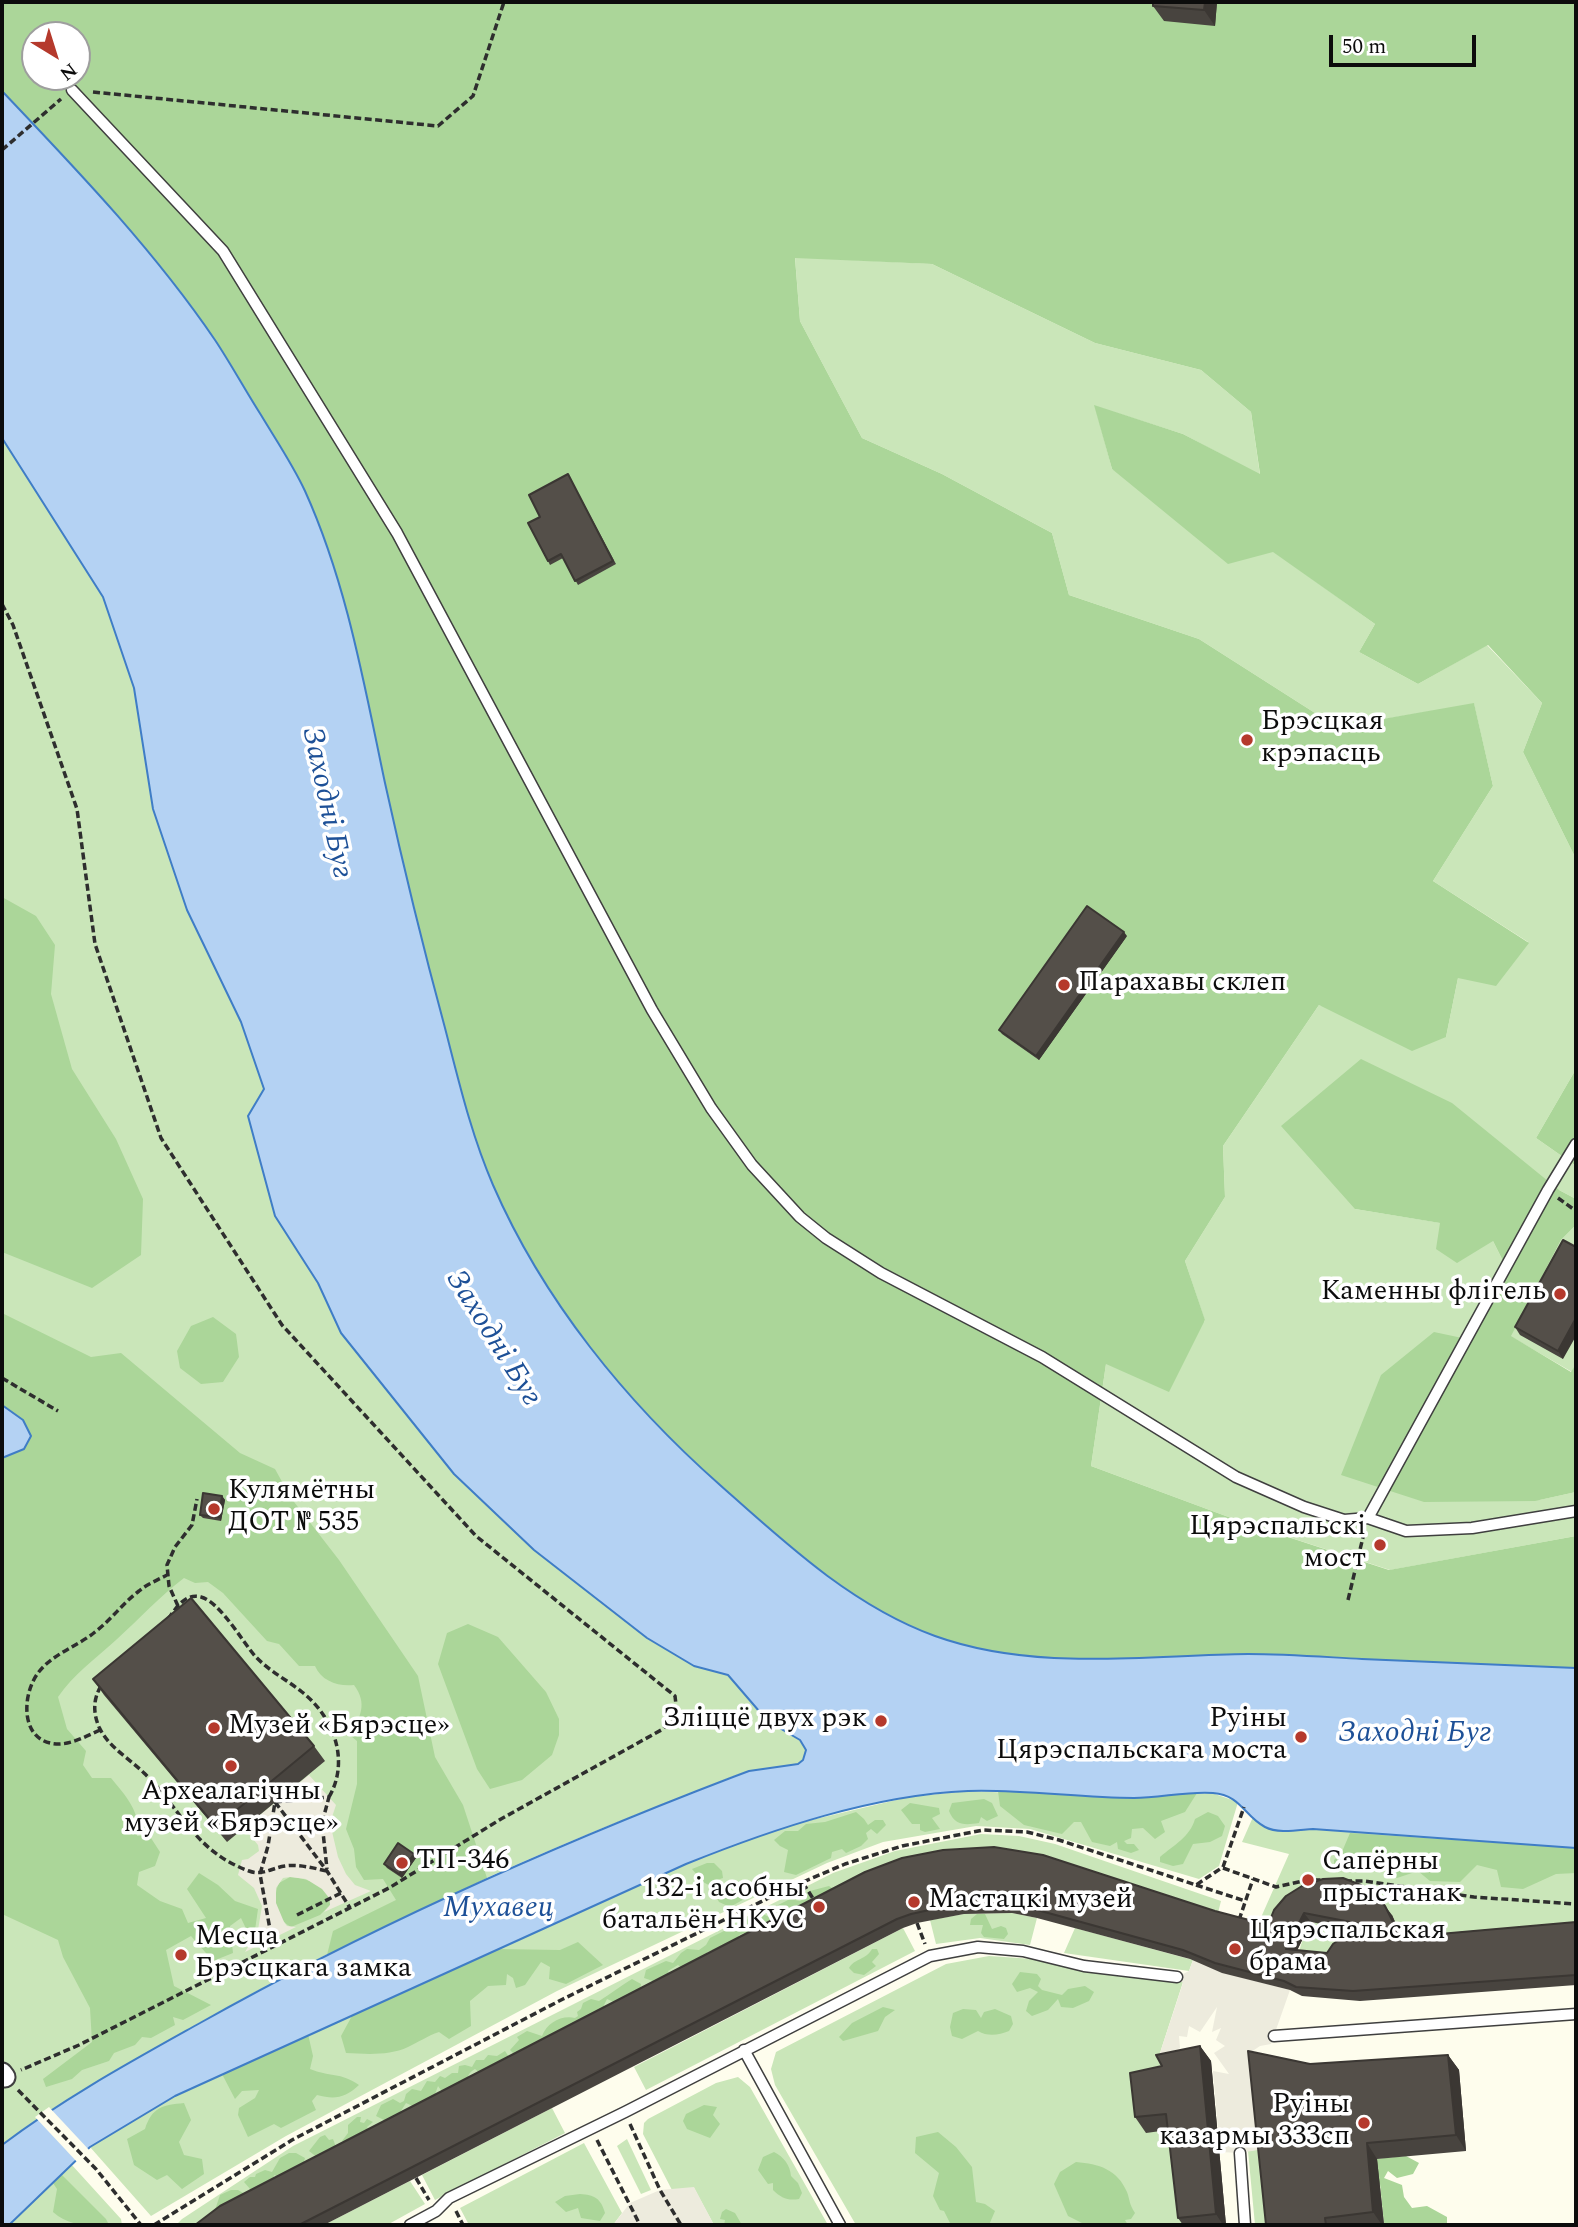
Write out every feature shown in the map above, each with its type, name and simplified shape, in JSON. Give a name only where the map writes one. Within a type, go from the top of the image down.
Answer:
[{"type":"lane","points":[[73,91],[223,251],[397,534],[670,1042],[711,1108],[752,1165],[800,1217],[853,1257],[1042,1357],[1236,1477],[1304,1507],[1344,1520],[1368,1518],[1406,1531],[1472,1528],[1576,1511]]},
{"type":"lane","points":[[1368,1518],[1548,1190],[1576,1144]]},
{"type":"lane","points":[[410,2225],[436,2211],[449,2198],[625,2112],[930,1956],[978,1947],[1023,1951],[1084,1966],[1177,1977]]},
{"type":"lane","points":[[1274,2036],[1576,2014]]},
{"type":"lane","points":[[744,2050],[840,2225]]},
{"type":"lane","points":[[1240,2153],[1245,2225]]},
{"type":"path","points":[[82,91],[438,126],[472,96],[504,2]]},
{"type":"path","points":[[2,150],[71,91]]},
{"type":"path","points":[[2,604],[13,625],[77,809],[95,944],[161,1138],[282,1325],[476,1536],[675,1696],[677,1713],[663,1729],[500,1819],[389,1888],[8,2080],[96,2169],[141,2225]]},
{"type":"path","points":[[1548,1190],[1576,1211]]},
{"type":"path","points":[[2,1377],[58,1411]]},
{"type":"path","points":[[178,1606],[167,1575],[171,1555],[192,1525],[197,1499]]},
{"type":"path","points":[[1348,1600],[1368,1518]]},
{"type":"path","points":[[101,1730],[60,1744],[38,1737],[25,1712],[29,1693],[38,1673],[52,1660],[98,1630],[138,1591],[167,1575]]},
{"type":"path","points":[[166,1620],[186,1598],[204,1598],[222,1614],[258,1659],[303,1692],[330,1726],[338,1746],[336,1785],[329,1797],[322,1823],[327,1871]]},
{"type":"path","points":[[109,1678],[99,1688],[94,1702],[96,1719],[101,1730],[121,1755],[145,1773],[190,1831],[211,1852],[260,1874],[283,1866],[304,1865],[327,1871]]},
{"type":"path","points":[[275,1802],[329,1797]]},
{"type":"path","points":[[275,1802],[327,1871],[350,1908]]},
{"type":"path","points":[[274,1945],[260,1874],[268,1846],[275,1802]]},
{"type":"path","points":[[1196,1885],[1223,1867],[1244,1807]]},
{"type":"path","points":[[153,2225],[292,2140],[563,1999],[803,1882],[845,1864],[902,1846],[982,1830],[1027,1832],[1245,1901]]},
{"type":"path","points":[[1223,1867],[1276,1887],[1308,1880],[1331,1880]]},
{"type":"path","points":[[1238,1925],[1253,1879]]},
{"type":"path","points":[[1342,1881],[1365,1881],[1474,1897],[1576,1903]]},
{"type":"path","points":[[803,1882],[815,1902]]},
{"type":"path","points":[[297,1915],[341,1893]]},
{"type":"path","points":[[917,1923],[930,1956]]},
{"type":"path","points":[[625,2112],[660,2190],[681,2225]]},
{"type":"path","points":[[591,2129],[640,2225]]},
{"type":"path","points":[[416,2178],[436,2211]]},
{"type":"green space","points":[[2,2],[1576,2],[1576,859],[1523,752],[1542,703],[1488,645],[1418,684],[1359,652],[1375,624],[1273,552],[1228,564],[1112,469],[1094,405],[1183,434],[1260,474],[1251,412],[1201,370],[1095,343],[932,264],[795,258],[800,321],[862,438],[942,474],[1052,533],[1069,595],[1199,639],[1337,727],[1474,703],[1493,786],[1433,881],[1529,943],[1496,986],[1458,978],[1446,1037],[1412,1051],[1319,1005],[1223,1146],[1225,1197],[1185,1261],[1205,1320],[1169,1392],[1106,1364],[1091,1466],[1242,1522],[1389,1570],[1576,1536],[1576,1668],[1262,1654],[1051,1658],[973,1647],[935,1636],[905,1623],[847,1590],[794,1550],[685,1453],[620,1384],[562,1309],[513,1228],[485,1166],[466,1108],[421,937],[343,598],[320,526],[300,481],[227,358],[191,306],[140,242],[2,91]]},
{"type":"green space","points":[[795,257],[932,264],[1095,343],[1201,370],[1251,412],[1260,475],[1183,434],[1095,406],[1112,469],[1273,551],[1375,624],[1359,652],[1418,684],[1487,645],[1542,703],[1523,752],[1576,859],[1576,1069],[1536,1138],[1576,1166],[1576,1199],[1559,1190],[1355,1209],[1441,1223],[1493,1241],[1504,1263],[1467,1340],[1539,1500],[1576,1492],[1576,1536],[1390,1570],[1242,1522],[1091,1466],[1106,1364],[1205,1321],[1185,1261],[1225,1197],[1223,1146],[1319,1005],[1446,1037],[1458,978],[1528,942],[1433,881],[1493,786],[1474,704],[1337,727],[1199,639],[1069,595],[1052,533],[942,474],[862,438],[800,321]]},
{"type":"green space","points":[[2,438],[103,597],[134,688],[153,809],[241,1022],[264,1089],[248,1116],[275,1216],[318,1283],[341,1333],[454,1474],[534,1550],[647,1638],[694,1666],[728,1675],[771,1723],[800,1740],[806,1750],[803,1760],[798,1764],[751,1771],[724,1780],[506,1869],[382,1927],[259,1990],[148,2052],[74,2096],[2,2145]]},
{"type":"green space","points":[[2,897],[36,916],[55,945],[51,994],[72,1069],[116,1139],[143,1199],[141,1255],[92,1288],[2,1252]]},
{"type":"green space","points":[[1361,1059],[1452,1103],[1559,1190],[1576,1199],[1576,1225],[1561,1240],[1511,1336],[1571,1372],[1576,1364],[1576,1492],[1535,1501],[1424,1502],[1341,1475],[1381,1375],[1434,1332],[1467,1339],[1504,1263],[1493,1241],[1457,1263],[1436,1249],[1440,1223],[1355,1209],[1281,1126]]},
{"type":"green space","points":[[1576,1069],[1576,1166],[1536,1138]]},
{"type":"green space","name":"Каменны флігель","points":[[1576,1225],[1576,1364],[1572,1372],[1510,1336],[1561,1240]]},
{"type":"green space","points":[[2,1313],[91,1357],[121,1353],[240,1453],[275,1469],[291,1498],[339,1560],[418,1676],[435,1757],[463,1805],[487,1878],[327,1955],[333,1931],[396,1900],[383,1879],[364,1880],[356,1867],[354,1849],[346,1829],[357,1784],[357,1741],[351,1736],[361,1710],[361,1698],[354,1685],[331,1682],[322,1676],[315,1666],[299,1666],[279,1644],[267,1641],[223,1593],[208,1582],[195,1583],[184,1578],[85,1667],[58,1697],[67,1729],[86,1751],[83,1765],[92,1778],[111,1778],[135,1812],[137,1836],[149,1835],[160,1852],[155,1866],[139,1872],[137,1885],[160,1901],[182,1909],[188,1923],[206,1918],[187,1889],[199,1873],[218,1885],[235,1901],[258,1909],[255,1930],[251,1939],[241,1918],[230,1926],[233,1953],[213,1961],[191,1936],[166,1950],[174,1986],[211,2005],[183,2020],[173,2017],[175,2025],[151,2038],[142,2037],[135,2045],[114,2053],[109,2061],[82,2070],[72,2079],[46,2087],[43,2079],[92,2042],[90,2008],[63,1957],[58,1940],[2,1914]]},
{"type":"green space","points":[[213,1317],[236,1334],[239,1357],[223,1382],[201,1384],[180,1368],[177,1351],[191,1326]]},
{"type":"green space","points":[[468,1624],[498,1637],[546,1692],[559,1719],[559,1735],[552,1755],[522,1780],[490,1789],[477,1769],[438,1664],[447,1633]]},
{"type":"green space","points":[[968,1791],[1135,1798],[1212,1793],[1238,1802],[1219,1866],[1199,1879],[1030,1829],[976,1826],[883,1842],[827,1863],[557,1991],[286,2136],[151,2216],[90,2147],[175,2096],[686,1864],[786,1826],[909,1797]]},
{"type":"green space","points":[[998,1791],[1135,1798],[1197,1793],[1185,1812],[1161,1821],[1165,1832],[1155,1839],[1143,1828],[1132,1829],[1131,1838],[1124,1841],[1134,1844],[1139,1850],[1131,1853],[1118,1849],[1117,1842],[1110,1846],[1092,1842],[1081,1822],[1074,1822],[1062,1834],[1024,1825],[1000,1806]]},
{"type":"green space","points":[[984,1799],[992,1803],[998,1816],[987,1821],[981,1817],[979,1823],[965,1824],[957,1822],[949,1811],[952,1803]]},
{"type":"green space","points":[[910,1803],[939,1808],[940,1814],[932,1818],[940,1829],[925,1832],[920,1830],[920,1824],[912,1824],[901,1810]]},
{"type":"green space","points":[[856,1812],[868,1825],[875,1820],[883,1820],[886,1825],[877,1834],[871,1829],[866,1833],[868,1839],[861,1846],[846,1853],[842,1849],[832,1852],[831,1858],[796,1875],[784,1872],[788,1850],[774,1840],[785,1831],[798,1831],[806,1824],[825,1822]]},
{"type":"green space","points":[[1208,1812],[1218,1816],[1225,1826],[1222,1836],[1210,1842],[1193,1844],[1183,1864],[1173,1866],[1160,1862],[1160,1857],[1185,1836],[1195,1819]]},
{"type":"green space","points":[[1253,1817],[1267,1827],[1281,1830],[1313,1829],[1576,1848],[1576,1932],[1401,1947],[1399,1931],[1367,1894],[1267,1934],[1255,1931],[1289,1854],[1242,1842]]},
{"type":"green space","points":[[1350,1833],[1576,1848],[1576,1873],[1556,1874],[1523,1889],[1501,1887],[1497,1870],[1477,1865],[1460,1882],[1430,1881],[1418,1871],[1397,1878],[1385,1869],[1388,1862],[1383,1858],[1363,1869],[1334,1868],[1334,1860],[1341,1854]]},
{"type":"green space","points":[[981,1834],[1019,1836],[1055,1844],[1221,1901],[1217,1917],[1050,1863],[213,2225],[176,2225],[293,2146],[833,1873],[895,1851]]},
{"type":"green space","points":[[714,1863],[722,1871],[723,1878],[717,1880],[723,1887],[735,1885],[738,1893],[748,1897],[730,1907],[719,1902],[716,1896],[720,1891],[703,1882],[692,1869]]},
{"type":"green space","points":[[290,1877],[316,1884],[326,1892],[330,1905],[320,1915],[291,1927],[282,1919],[276,1901],[279,1883]]},
{"type":"green space","points":[[829,1886],[836,1891],[806,1902],[805,1913],[784,1919],[779,1915],[773,1919],[778,1913],[778,1905],[790,1899],[800,1901],[807,1897],[810,1891]]},
{"type":"green space","points":[[761,1913],[773,1919],[746,1936],[744,1933],[739,1935],[737,1941],[707,1952],[710,1962],[689,1973],[678,1965],[668,1971],[670,1978],[659,1983],[644,1978],[646,1970],[666,1961],[673,1963],[687,1949],[699,1950],[710,1938],[728,1929],[740,1932],[743,1930],[744,1921]]},
{"type":"green space","points":[[1012,1913],[1037,1918],[1030,1945],[980,1938],[936,1944],[930,1920],[964,1914]]},
{"type":"green space","points":[[977,1914],[985,1914],[992,1929],[1001,1926],[1006,1928],[1008,1934],[1004,1939],[984,1937],[981,1933],[983,1925],[970,1925],[971,1919]]},
{"type":"green space","points":[[1320,1918],[1359,1919],[1339,1953],[1298,1958],[1305,1936]]},
{"type":"green space","points":[[903,1928],[915,1951],[646,2090],[634,2067]]},
{"type":"green space","points":[[1075,1928],[1193,1960],[1189,1971],[1064,1953]]},
{"type":"green space","points":[[578,1942],[603,1965],[566,1984],[549,1979],[550,1967],[541,1962],[525,1985],[516,1988],[513,1978],[507,1974],[506,1985],[488,1986],[470,2001],[471,2026],[449,2039],[439,2032],[393,2052],[346,2053],[341,2036],[353,2014],[496,1949],[560,1950]]},
{"type":"green space","points":[[872,1949],[877,1949],[879,1954],[872,1962],[876,1966],[864,1975],[854,1973],[849,1968]]},
{"type":"green space","points":[[989,1956],[1033,1959],[1083,1971],[1183,1982],[1158,2059],[1167,2071],[1170,2130],[1188,2225],[856,2225],[775,2085],[771,2069],[776,2052],[946,1964]]},
{"type":"green space","points":[[1020,1972],[1037,1974],[1041,1979],[1038,1986],[1042,1990],[1062,1995],[1068,1989],[1085,1986],[1094,1992],[1089,2001],[1073,2008],[1061,2007],[1058,1999],[1048,2010],[1032,2016],[1026,2011],[1029,2001],[1038,1992],[1030,1988],[1017,1992],[1012,1984]]},
{"type":"green space","points":[[632,1979],[641,1984],[640,1994],[623,2006],[607,1999],[604,2005],[605,2014],[590,2022],[582,2018],[540,2040],[537,2049],[516,2056],[510,2050],[519,2040],[517,2037],[527,2031],[542,2036],[547,2027],[555,2021],[578,2016],[577,2012],[583,2003],[591,1999],[599,2001]]},
{"type":"green space","points":[[883,2007],[895,2010],[885,2017],[878,2031],[843,2041],[839,2037],[852,2023]]},
{"type":"green space","points":[[963,2009],[976,2010],[981,2018],[984,2012],[995,2009],[1011,2016],[1013,2024],[1009,2031],[997,2034],[978,2031],[962,2039],[952,2036],[950,2027],[953,2013]]},
{"type":"green space","points":[[308,2034],[313,2056],[310,2069],[346,2078],[359,2085],[339,2097],[317,2095],[312,2101],[316,2110],[281,2128],[274,2124],[248,2137],[238,2115],[239,2108],[255,2098],[259,2090],[242,2091],[235,2099],[222,2074]]},
{"type":"green space","points":[[505,2051],[509,2057],[480,2073],[475,2069],[468,2075],[467,2085],[443,2093],[438,2086],[434,2097],[419,2109],[406,2103],[399,2114],[388,2122],[376,2116],[381,2105],[393,2099],[400,2103],[404,2101],[406,2094],[412,2089],[421,2091],[427,2081],[435,2082],[440,2076],[445,2078],[452,2073],[458,2073],[459,2066],[472,2067],[476,2060],[484,2060],[488,2055],[497,2056]]},
{"type":"green space","points":[[738,2077],[750,2087],[828,2225],[714,2225],[694,2188],[672,2190],[643,2134],[644,2123],[716,2083]]},
{"type":"green space","points":[[184,2103],[191,2120],[179,2142],[184,2155],[202,2159],[204,2174],[182,2189],[167,2175],[157,2180],[134,2165],[127,2139],[145,2129],[151,2116],[159,2108]]},
{"type":"green space","points":[[704,2105],[717,2107],[713,2115],[720,2124],[710,2138],[687,2129],[683,2121],[686,2114]]},
{"type":"green space","points":[[552,2108],[565,2133],[435,2200],[422,2175]]},
{"type":"green space","points":[[361,2117],[360,2122],[364,2123],[367,2119],[373,2122],[367,2127],[370,2133],[355,2145],[342,2141],[348,2133],[348,2125]]},
{"type":"green space","points":[[938,2132],[956,2147],[972,2167],[976,2202],[995,2211],[989,2225],[949,2225],[944,2211],[940,2210],[933,2196],[939,2173],[915,2153],[916,2137]]},
{"type":"green space","points":[[325,2135],[329,2140],[333,2139],[337,2150],[322,2161],[309,2151],[320,2137]]},
{"type":"green space","points":[[627,2139],[651,2190],[641,2194],[617,2146]]},
{"type":"green space","points":[[584,2143],[622,2213],[613,2225],[469,2225],[460,2208]]},
{"type":"green space","points":[[1263,2149],[1275,2225],[1255,2225],[1248,2151]]},
{"type":"green space","points":[[774,2152],[786,2162],[791,2176],[798,2183],[802,2193],[799,2199],[788,2199],[779,2195],[773,2190],[773,2183],[768,2184],[758,2170],[763,2157]]},
{"type":"green space","points":[[289,2153],[305,2158],[303,2165],[286,2180],[274,2175],[273,2184],[260,2194],[251,2190],[244,2182],[265,2170],[272,2172],[280,2158]]},
{"type":"green space","points":[[1406,2156],[1419,2163],[1413,2174],[1397,2178],[1388,2171],[1384,2178],[1402,2185],[1404,2197],[1412,2208],[1427,2206],[1447,2217],[1447,2225],[1384,2225],[1380,2184],[1351,2161]]},
{"type":"green space","points":[[1076,2162],[1100,2166],[1113,2173],[1123,2184],[1135,2213],[1131,2219],[1125,2220],[1128,2225],[1086,2225],[1068,2216],[1054,2184],[1060,2172]]},
{"type":"green space","points":[[71,2164],[121,2219],[122,2225],[10,2225]]},
{"type":"green space","points":[[62,2175],[109,2225],[72,2223],[53,2212],[57,2189],[53,2183]]},
{"type":"green space","points":[[410,2181],[425,2204],[387,2225],[324,2225]]},
{"type":"green space","points":[[238,2190],[250,2197],[215,2210],[220,2195]]},
{"type":"green space","points":[[565,2196],[593,2196],[599,2201],[605,2213],[600,2221],[581,2218],[578,2208],[566,2212],[555,2202]]},
{"type":"green space","points":[[726,2209],[735,2213],[742,2225],[724,2225],[725,2220],[720,2219]]},
{"type":"shaded area","points":[[309,1775],[336,1805],[330,1823],[338,1857],[346,1874],[355,1885],[371,1891],[324,1912],[330,1905],[330,1899],[322,1889],[306,1879],[283,1878],[276,1888],[276,1903],[287,1926],[296,1927],[245,1952],[258,1930],[262,1906],[254,1888],[238,1875],[242,1860],[259,1851],[258,1845],[244,1828]]},
{"type":"shaded area","points":[[1193,1960],[1244,1978],[1290,1990],[1271,2044],[1260,2046],[1251,2052],[1263,2149],[1240,2153],[1220,2152],[1213,2071],[1229,2074],[1214,2053],[1225,2046],[1216,2040],[1221,2028],[1212,2032],[1217,2007],[1200,2032],[1189,2026],[1187,2037],[1179,2036],[1180,2048],[1158,2059],[1183,1983],[1177,1977],[1189,1971]]},
{"type":"shaded area","points":[[694,2187],[714,2225],[613,2225],[630,2203],[660,2190]]},
{"type":"water","points":[[2,91],[113,211],[191,306],[227,358],[305,491],[320,526],[343,598],[414,906],[478,1147],[513,1228],[536,1269],[562,1309],[620,1384],[685,1453],[820,1571],[875,1608],[935,1636],[973,1647],[1051,1658],[1262,1654],[1576,1668],[1576,1848],[1313,1829],[1276,1830],[1265,1827],[1230,1798],[1213,1793],[1134,1798],[968,1791],[896,1799],[860,1807],[753,1838],[686,1864],[175,2096],[90,2147],[9,2225],[2,2225],[2,2145],[99,2081],[264,1988],[462,1890],[597,1831],[749,1771],[798,1764],[803,1760],[806,1750],[800,1740],[771,1723],[728,1675],[694,1666],[647,1638],[534,1550],[454,1474],[341,1333],[318,1283],[275,1216],[248,1116],[264,1089],[241,1022],[187,910],[153,809],[134,688],[103,597],[2,438]]},
{"type":"water","points":[[2,1405],[23,1420],[31,1436],[24,1449],[2,1458]]},
{"type":"pier","points":[[49,2107],[91,2152],[78,2163],[35,2117]]},
{"type":"building","points":[[1153,2],[1205,2],[1204,10],[1153,6]]},
{"type":"building","points":[[568,474],[613,561],[575,581],[561,554],[548,561],[528,523],[540,517],[529,495]]},
{"type":"building","name":"Парахавы склеп","points":[[1087,906],[1124,932],[1036,1056],[999,1030]]},
{"type":"building","name":"Каменны флігель","points":[[1563,1240],[1576,1247],[1576,1318],[1558,1351],[1515,1327]]},
{"type":"building","name":"Кулямётны ДОТ № 535","points":[[203,1493],[222,1496],[219,1517],[200,1515]]},
{"type":"building","name":"Музей «Бярэсце»","points":[[191,1598],[314,1746],[216,1827],[93,1679]]},
{"type":"building","name":"ТП-346","points":[[398,1843],[414,1854],[399,1874],[384,1864]]},
{"type":"building","points":[[994,1847],[1043,1855],[1215,1911],[1268,1925],[1274,1910],[1286,1896],[1302,1886],[1323,1879],[1343,1878],[1361,1885],[1385,1906],[1393,1922],[1394,1938],[1576,1922],[1576,1975],[1353,1991],[1296,1987],[1284,1981],[1215,1963],[1183,1950],[1030,1908],[1006,1904],[957,1904],[897,1919],[299,2225],[195,2225],[220,2206],[865,1872],[902,1858],[943,1850]],"holes":[[[1304,1913],[1361,1924],[1333,1944],[1327,1953],[1286,1949]]]},
{"type":"building","points":[[1200,2046],[1216,2214],[1178,2218],[1166,2114],[1135,2117],[1130,2073],[1162,2066],[1156,2055]]},
{"type":"building","name":"Руіны казармы 333сп","points":[[1248,2051],[1310,2064],[1448,2055],[1456,2135],[1367,2143],[1373,2212],[1325,2218],[1326,2225],[1266,2225]]},
{"type":"place","name":"Брэсцкая крэпасць","points":[[1247,740]]},
{"type":"place","name":"Парахавы склеп","points":[[1064,985]]},
{"type":"place","name":"Каменны флігель","points":[[1560,1294]]},
{"type":"place","name":"Кулямётны ДОТ № 535","points":[[214,1509]]},
{"type":"place","name":"Цярэспальскі мост","points":[[1380,1545]]},
{"type":"place","name":"Зліццё двух рэк","points":[[881,1721]]},
{"type":"place","name":"Музей «Бярэсце»","points":[[214,1728]]},
{"type":"place","name":"Руіны Цярэспальскага моста","points":[[1301,1737]]},
{"type":"place","name":"Археалагічны музей «Бярэсце»","points":[[231,1766]]},
{"type":"place","name":"ТП-346","points":[[402,1863]]},
{"type":"place","name":"Сапёрны прыстанак","points":[[1308,1880]]},
{"type":"place","name":"Мастацкі музей","points":[[914,1902]]},
{"type":"place","name":"132-і асобны батальён НКУС","points":[[819,1907]]},
{"type":"place","name":"Цярэспальская брама","points":[[1235,1949]]},
{"type":"place","name":"Месца Брэсцкага замка","points":[[181,1955]]},
{"type":"place","name":"Руіны казармы 333сп","points":[[1364,2123]]},
{"type":"water label","name":"Заходні Буг","points":[[325,803]]},
{"type":"water label","name":"Заходні Буг","points":[[492,1339]]},
{"type":"water label","name":"Заходні Буг","points":[[1415,1735]]},
{"type":"water label","name":"Мухавец","points":[[498,1910]]}]
